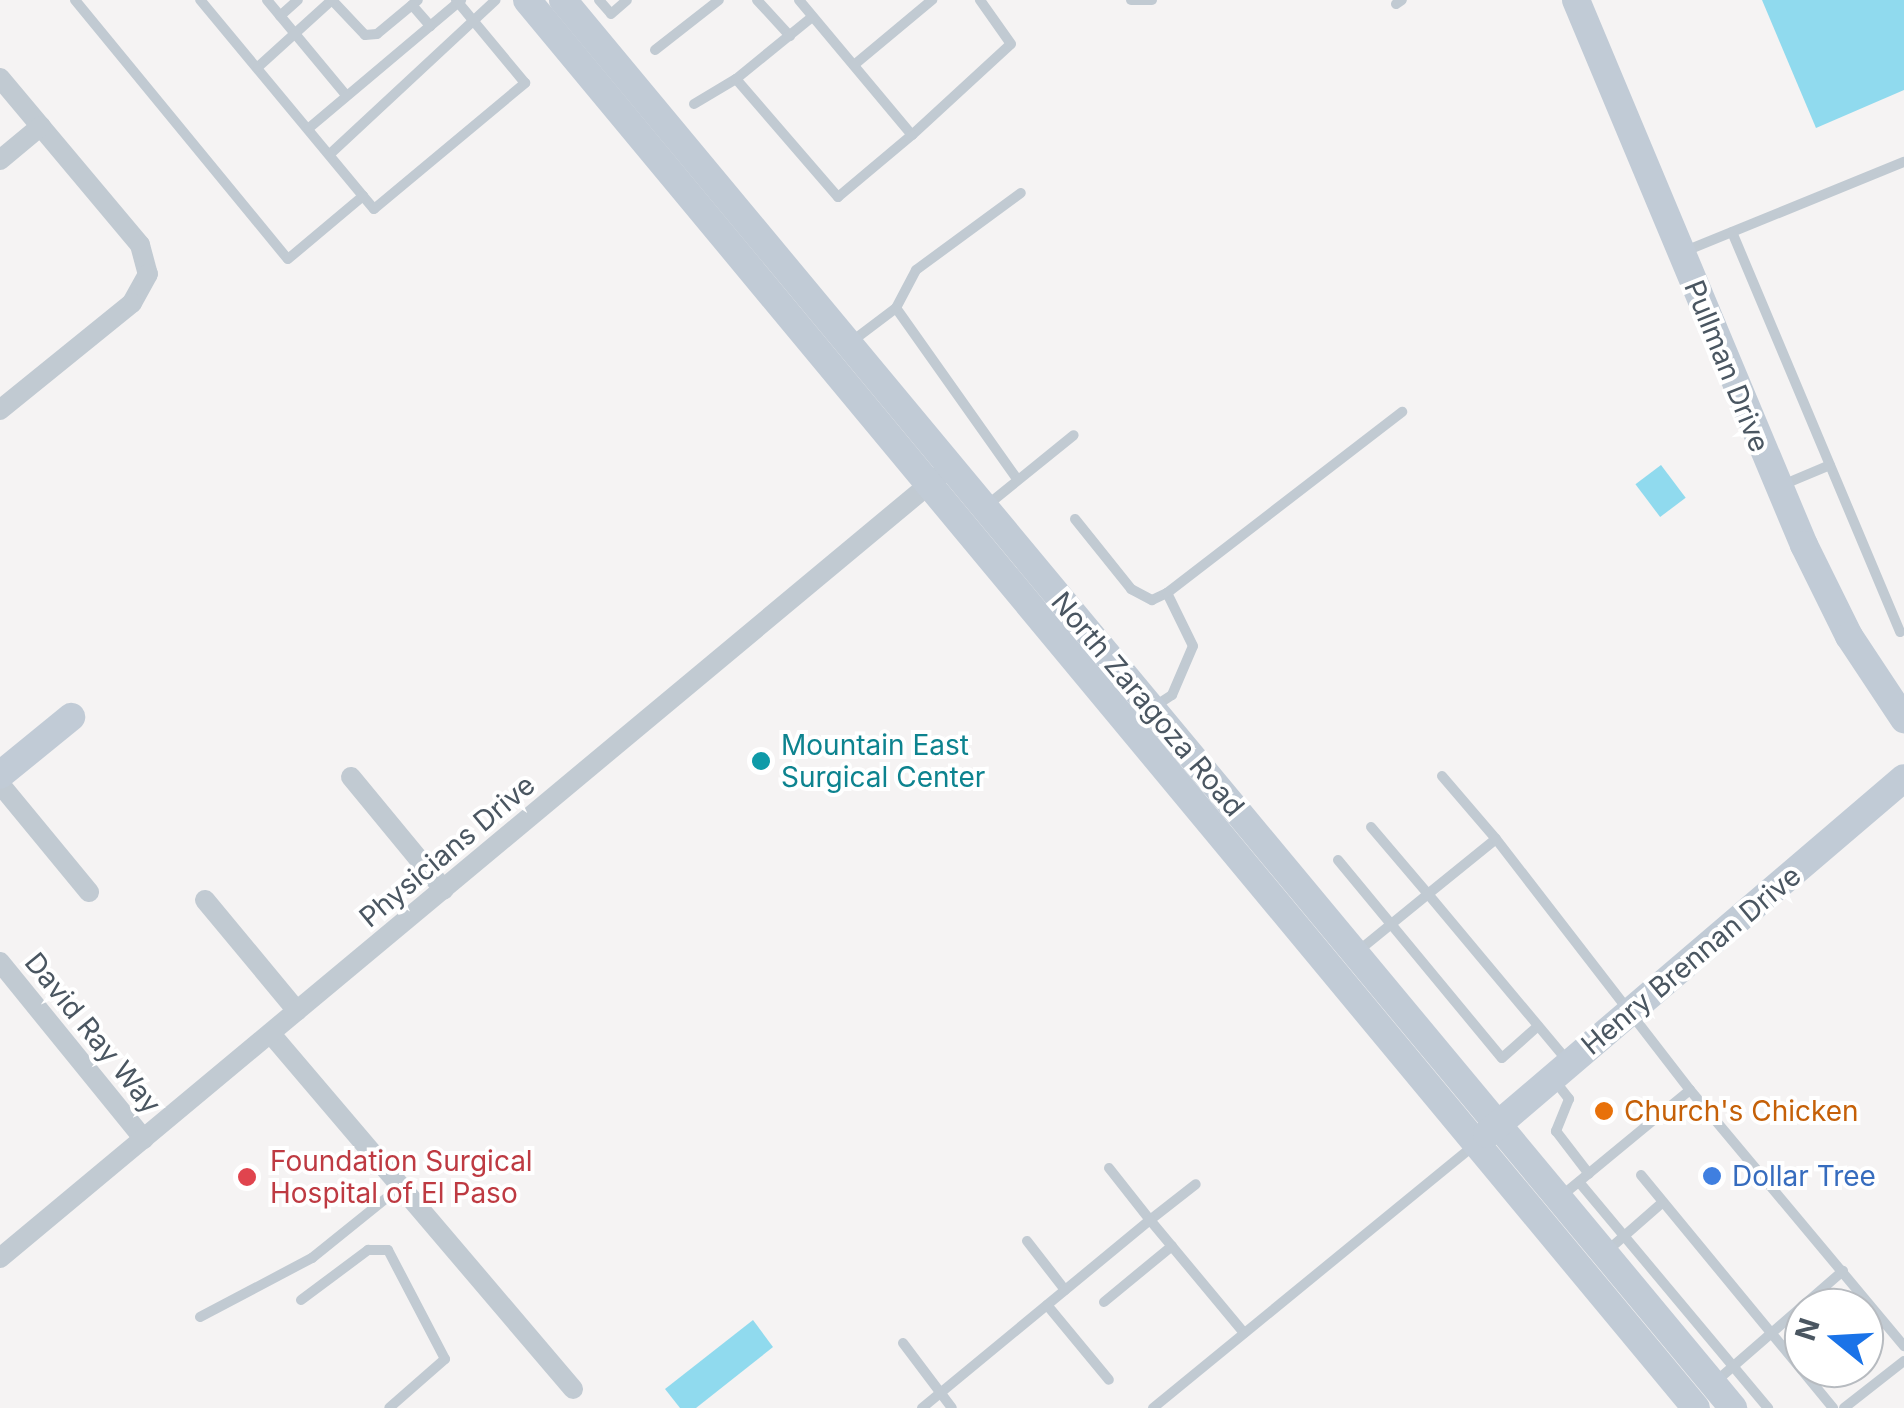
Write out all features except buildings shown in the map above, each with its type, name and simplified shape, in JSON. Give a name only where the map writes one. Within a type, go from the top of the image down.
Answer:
[{"type":"main road","name":"North Zaragoza Road","points":[[527,0],[1193,802],[1488,1134],[1570,1190],[1724,1375],[1733,1408]]},
{"type":"main road","name":"North Zaragoza Road","points":[[563,0],[1356,952],[1604,1294],[1696,1408]]},
{"type":"main road","name":"Pullman Drive","points":[[1576,0],[1778,486],[1849,636],[1904,719]]},
{"type":"main road","points":[[769,293],[790,299],[833,345],[850,343]]},
{"type":"main road","points":[[0,775],[70,717]]},
{"type":"main road","name":"Henry Brennan Drive","points":[[1488,1134],[1564,1080],[1628,1012],[1904,778]]},
{"type":"main road","points":[[1193,802],[1250,826]]},
{"type":"main road","points":[[1604,1294],[1626,1304],[1694,1383],[1724,1375]]},
{"type":"street","points":[[0,78],[140,245],[146,264],[132,303],[0,410]]},
{"type":"street","points":[[0,160],[41,126]]},
{"type":"street","name":"Physicians Drive","points":[[0,1258],[951,466]]},
{"type":"street","points":[[350,776],[444,890]]},
{"type":"street","points":[[0,784],[89,892]]},
{"type":"street","points":[[205,900],[297,1012]]},
{"type":"street","name":"David Ray Way","points":[[0,962],[144,1138]]},
{"type":"street","points":[[270,1034],[573,1390]]},
{"type":"lane","points":[[200,0],[374,209],[525,83],[458,1],[309,128]]},
{"type":"lane","points":[[268,0],[346,95]]},
{"type":"lane","points":[[280,16],[298,0]]},
{"type":"lane","points":[[258,67],[332,0],[365,35],[376,34],[415,3],[430,26]]},
{"type":"lane","points":[[330,154],[477,24],[496,0]]},
{"type":"lane","points":[[598,0],[612,14],[627,0]]},
{"type":"lane","points":[[654,50],[719,0]]},
{"type":"lane","points":[[757,0],[790,36]]},
{"type":"lane","points":[[800,0],[912,135]]},
{"type":"lane","points":[[854,65],[932,0]]},
{"type":"lane","points":[[736,80],[838,197],[1011,44],[980,0]]},
{"type":"lane","points":[[1131,0],[1152,0]]},
{"type":"lane","points":[[82,3],[288,259],[364,196]]},
{"type":"lane","points":[[694,104],[736,80],[812,17]]},
{"type":"lane","points":[[1681,253],[1904,162]]},
{"type":"lane","points":[[850,343],[896,308],[916,270],[1021,192]]},
{"type":"lane","points":[[1732,232],[1900,632]]},
{"type":"lane","points":[[896,308],[1016,478]]},
{"type":"lane","points":[[1075,519],[1130,589],[1152,600],[1167,593],[1402,412]]},
{"type":"lane","points":[[985,508],[1016,478],[1074,434]]},
{"type":"lane","points":[[1778,486],[1830,465]]},
{"type":"lane","points":[[1152,708],[1172,694],[1194,646],[1167,593]]},
{"type":"lane","points":[[1442,776],[1496,839],[1690,1090],[1904,1346]]},
{"type":"lane","points":[[1372,827],[1538,1026],[1564,1080],[1556,1130],[1590,1174]]},
{"type":"lane","points":[[1356,952],[1496,839]]},
{"type":"lane","points":[[1338,860],[1502,1058],[1538,1026]]},
{"type":"lane","points":[[1570,1190],[1690,1090]]},
{"type":"lane","points":[[1158,1406],[1488,1134]]},
{"type":"lane","points":[[1109,1168],[1244,1332]]},
{"type":"lane","points":[[1641,1175],[1832,1408]]},
{"type":"lane","points":[[922,1408],[1196,1184]]},
{"type":"lane","points":[[200,1318],[312,1258],[400,1187]]},
{"type":"lane","points":[[1615,1244],[1663,1202]]},
{"type":"lane","points":[[1026,1241],[1065,1290]]},
{"type":"lane","points":[[1104,1302],[1172,1246]]},
{"type":"lane","points":[[301,1300],[368,1250],[388,1250],[445,1358],[388,1408]]},
{"type":"lane","points":[[1768,1408],[1724,1375],[1843,1271]]},
{"type":"lane","points":[[1047,1304],[1109,1380]]},
{"type":"lane","points":[[903,1344],[952,1408]]},
{"type":"lane","points":[[1844,1408],[1904,1361]]},
{"type":"water","points":[[1762,0],[1904,0],[1904,90],[1816,128]]},
{"type":"water","points":[[1661,465],[1686,498],[1660,517],[1635,484]]},
{"type":"water","points":[[753,1320],[773,1347],[696,1408],[680,1408],[665,1389]]},
{"type":"place","name":"Mountain East Surgical Center","points":[[761,761]]},
{"type":"place","name":"Church's Chicken","points":[[1604,1111]]},
{"type":"place","name":"Dollar Tree","points":[[1712,1176]]},
{"type":"place","name":"Foundation Surgical Hospital of El Paso","points":[[247,1177]]}]
